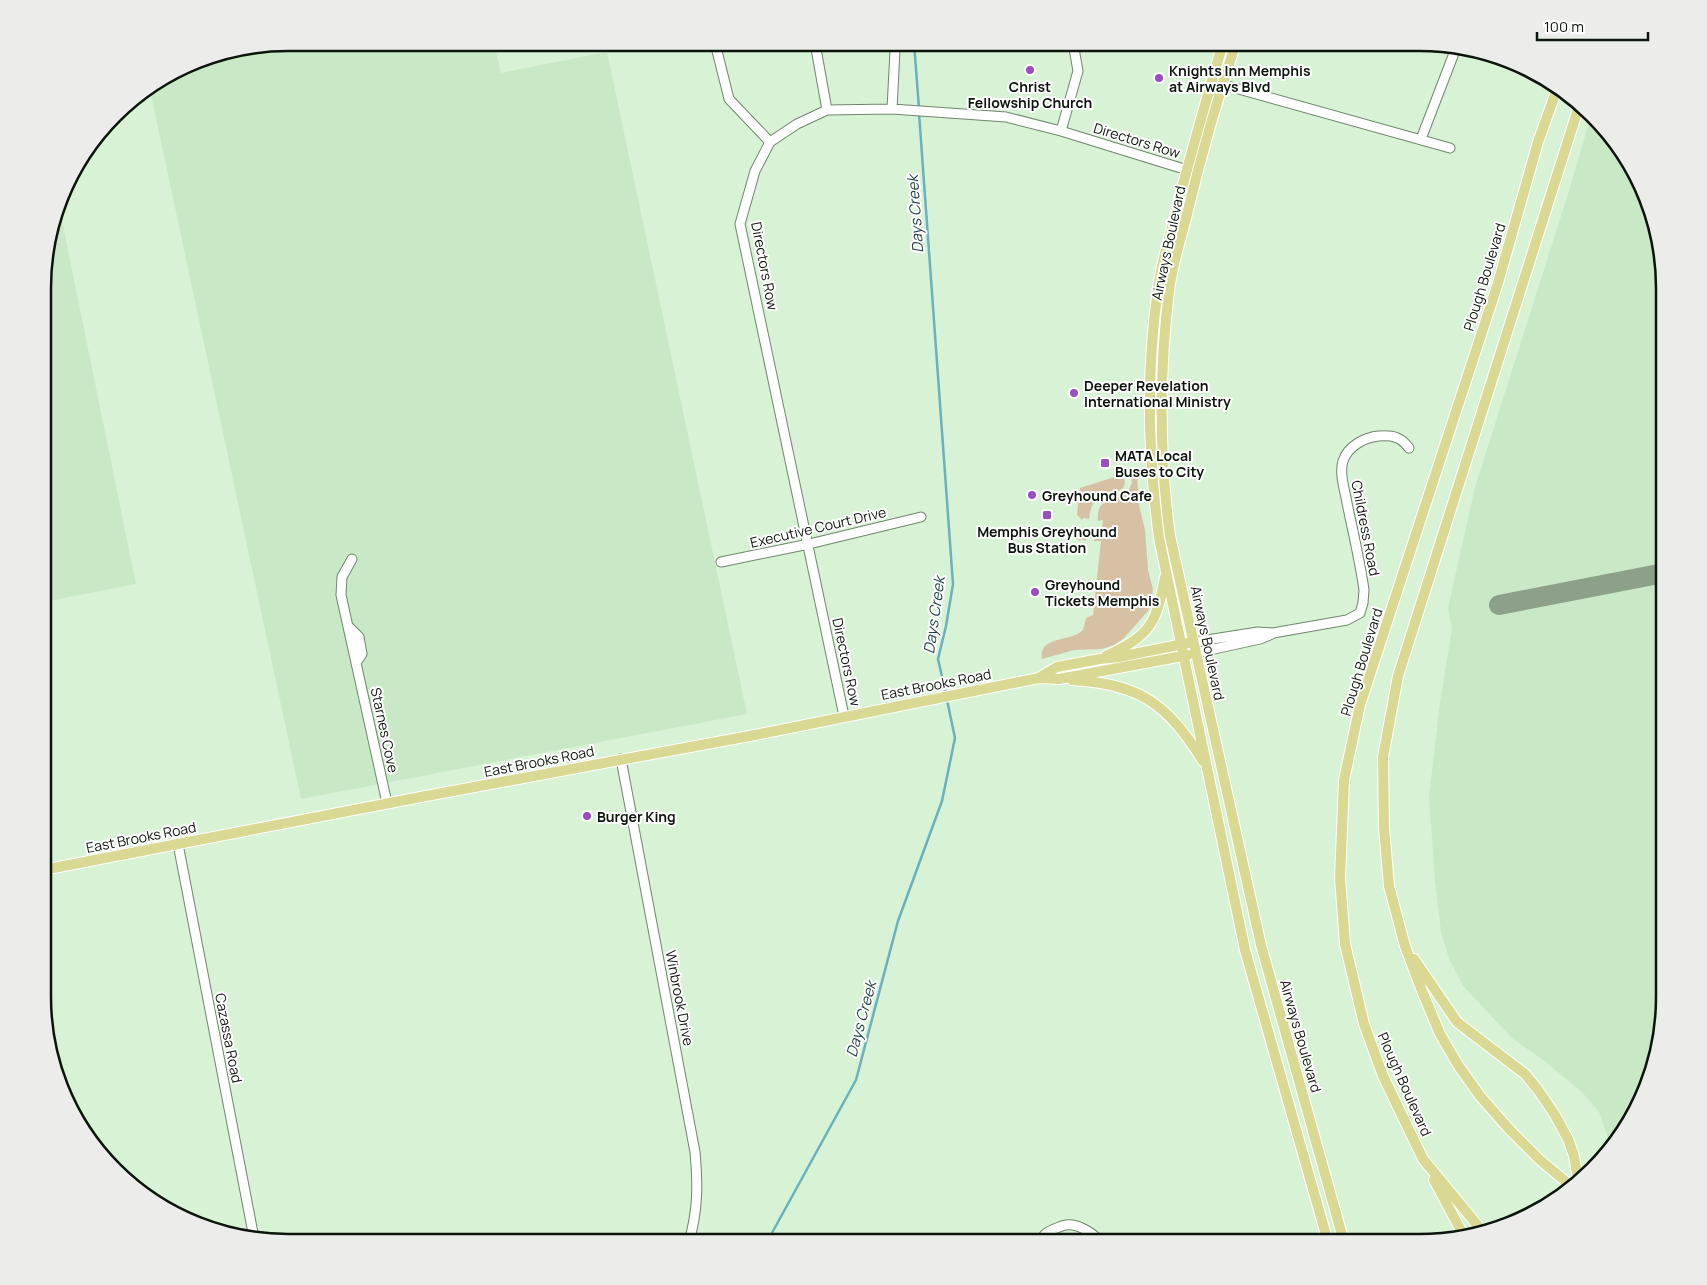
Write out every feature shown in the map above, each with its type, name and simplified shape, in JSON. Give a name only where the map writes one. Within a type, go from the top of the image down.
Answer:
[{"type":"main road","name":"Airways Boulevard","points":[[1221,51],[1186,170],[1158,287],[1150,369],[1150,444],[1157,526],[1245,950],[1326,1234]]},
{"type":"main road","name":"Airways Boulevard","points":[[1233,51],[1197,173],[1169,289],[1162,362],[1161,444],[1168,525],[1261,945],[1342,1234]]},
{"type":"main road","name":"Plough Boulevard","points":[[1478,1226],[1423,1159],[1383,1076],[1364,1024],[1345,944],[1340,878],[1344,780],[1360,705],[1498,283],[1521,198],[1555,94]]},
{"type":"main road","points":[[1566,1182],[1540,1160],[1480,1096],[1440,1034],[1405,946],[1389,886],[1384,828],[1383,757],[1397,685],[1577,112]]},
{"type":"main road","points":[[1157,526],[1168,525]]},
{"type":"main road","points":[[1100,659],[1129,645],[1148,627],[1158,608],[1166,571]]},
{"type":"main road","name":"East Brooks Road","points":[[1039,678],[1057,667],[1182,644],[1195,648]]},
{"type":"main road","name":"East Brooks Road","points":[[51,868],[730,739],[969,691],[1039,678],[1059,679],[1184,656],[1195,648]]},
{"type":"main road","points":[[1059,679],[1103,682],[1132,690],[1144,697],[1167,713],[1178,724],[1206,766]]},
{"type":"main road","points":[[1405,946],[1457,1022],[1525,1074],[1555,1115],[1568,1139],[1577,1173]]},
{"type":"main road","points":[[1423,1159],[1461,1230]]},
{"type":"street","points":[[717,51],[729,99],[770,142]]},
{"type":"street","points":[[816,51],[827,110]]},
{"type":"street","points":[[892,109],[895,51]]},
{"type":"street","points":[[1061,131],[1078,71],[1074,51]]},
{"type":"street","points":[[1421,139],[1454,54]]},
{"type":"street","points":[[1211,82],[1450,148]]},
{"type":"street","name":"Directors Row","points":[[844,716],[740,224],[755,171],[770,142],[797,124],[827,110],[892,109],[1006,117],[1061,131],[1197,173]]},
{"type":"street","name":"Childress Road","points":[[1360,613],[1364,597],[1362,579],[1342,476],[1342,463],[1350,449],[1368,438],[1385,436],[1400,438],[1410,448]]},
{"type":"street","name":"Executive Court Drive","points":[[721,562],[809,544],[921,517]]},
{"type":"street","name":"Starnes Cove","points":[[352,560],[346,569],[341,586],[348,627],[347,648],[350,656],[356,663],[387,803]]},
{"type":"street","name":"East Brooks Road","points":[[1195,648],[1258,632],[1273,633],[1347,620],[1360,613]]},
{"type":"street","name":"Starnes Cove","points":[[348,627],[359,637],[362,654],[356,663]]},
{"type":"street","name":"Winbrook Drive","points":[[621,759],[695,1152],[698,1189],[696,1218],[691,1234]]},
{"type":"street","name":"Cazassa Road","points":[[178,844],[253,1231]]},
{"type":"street","points":[[1045,1234],[1066,1224],[1093,1234]]},
{"type":"shaded area","points":[[288,51],[496,51],[501,73],[607,52],[747,714],[301,799],[151,95],[197,69],[227,59],[257,53]]},
{"type":"shaded area","points":[[1589,124],[1616,156],[1638,197],[1648,227],[1654,257],[1656,288],[1656,997],[1654,1028],[1648,1058],[1638,1088],[1624,1116],[1608,1139],[1599,1112],[1582,1092],[1543,1060],[1513,1039],[1463,986],[1449,959],[1441,932],[1429,797],[1440,702],[1452,629],[1448,608],[1475,487]]},
{"type":"shaded area","points":[[62,219],[136,584],[51,601],[51,288],[53,257]]},
{"type":"shaded area","points":[[1115,472],[1121,474],[1124,478],[1123,488],[1097,499],[1093,503],[1089,519],[1083,518],[1082,520],[1077,515],[1080,488],[1115,477]]},
{"type":"shaded area","points":[[1130,474],[1137,474],[1139,505],[1145,530],[1148,570],[1153,589],[1148,611],[1123,639],[1114,645],[1102,649],[1074,650],[1042,659],[1044,647],[1054,641],[1079,633],[1083,630],[1086,618],[1093,615],[1101,541],[1094,541],[1095,535],[1102,530],[1103,520],[1098,521],[1099,508],[1106,502],[1126,495],[1132,483]]},
{"type":"shaded area","points":[[1076,529],[1081,531],[1082,529],[1087,532],[1086,541],[1081,539],[1080,541],[1075,538]]},
{"type":"waterway","name":"Days Creek","points":[[915,51],[919,108]]},
{"type":"waterway","name":"Days Creek","points":[[919,113],[953,584],[938,659],[946,694]]},
{"type":"waterway","name":"Days Creek","points":[[771,1234],[856,1080],[898,921],[942,801],[955,738],[947,700]]},
{"type":"taxiway","points":[[1499,605],[1656,575]]},
{"type":"place","name":"Christ Fellowship Church","points":[[1030,70]]},
{"type":"place","name":"Knights Inn Memphis at Airways Blvd","points":[[1159,78]]},
{"type":"place","name":"Deeper Revelation International Ministry","points":[[1074,393]]},
{"type":"place","name":"MATA Local Buses to City","points":[[1105,463]]},
{"type":"place","name":"Greyhound Cafe","points":[[1032,495]]},
{"type":"place","name":"Memphis Greyhound Bus Station","points":[[1047,515]]},
{"type":"place","name":"Greyhound Tickets Memphis","points":[[1035,592]]},
{"type":"place","name":"Burger King","points":[[587,816]]}]
